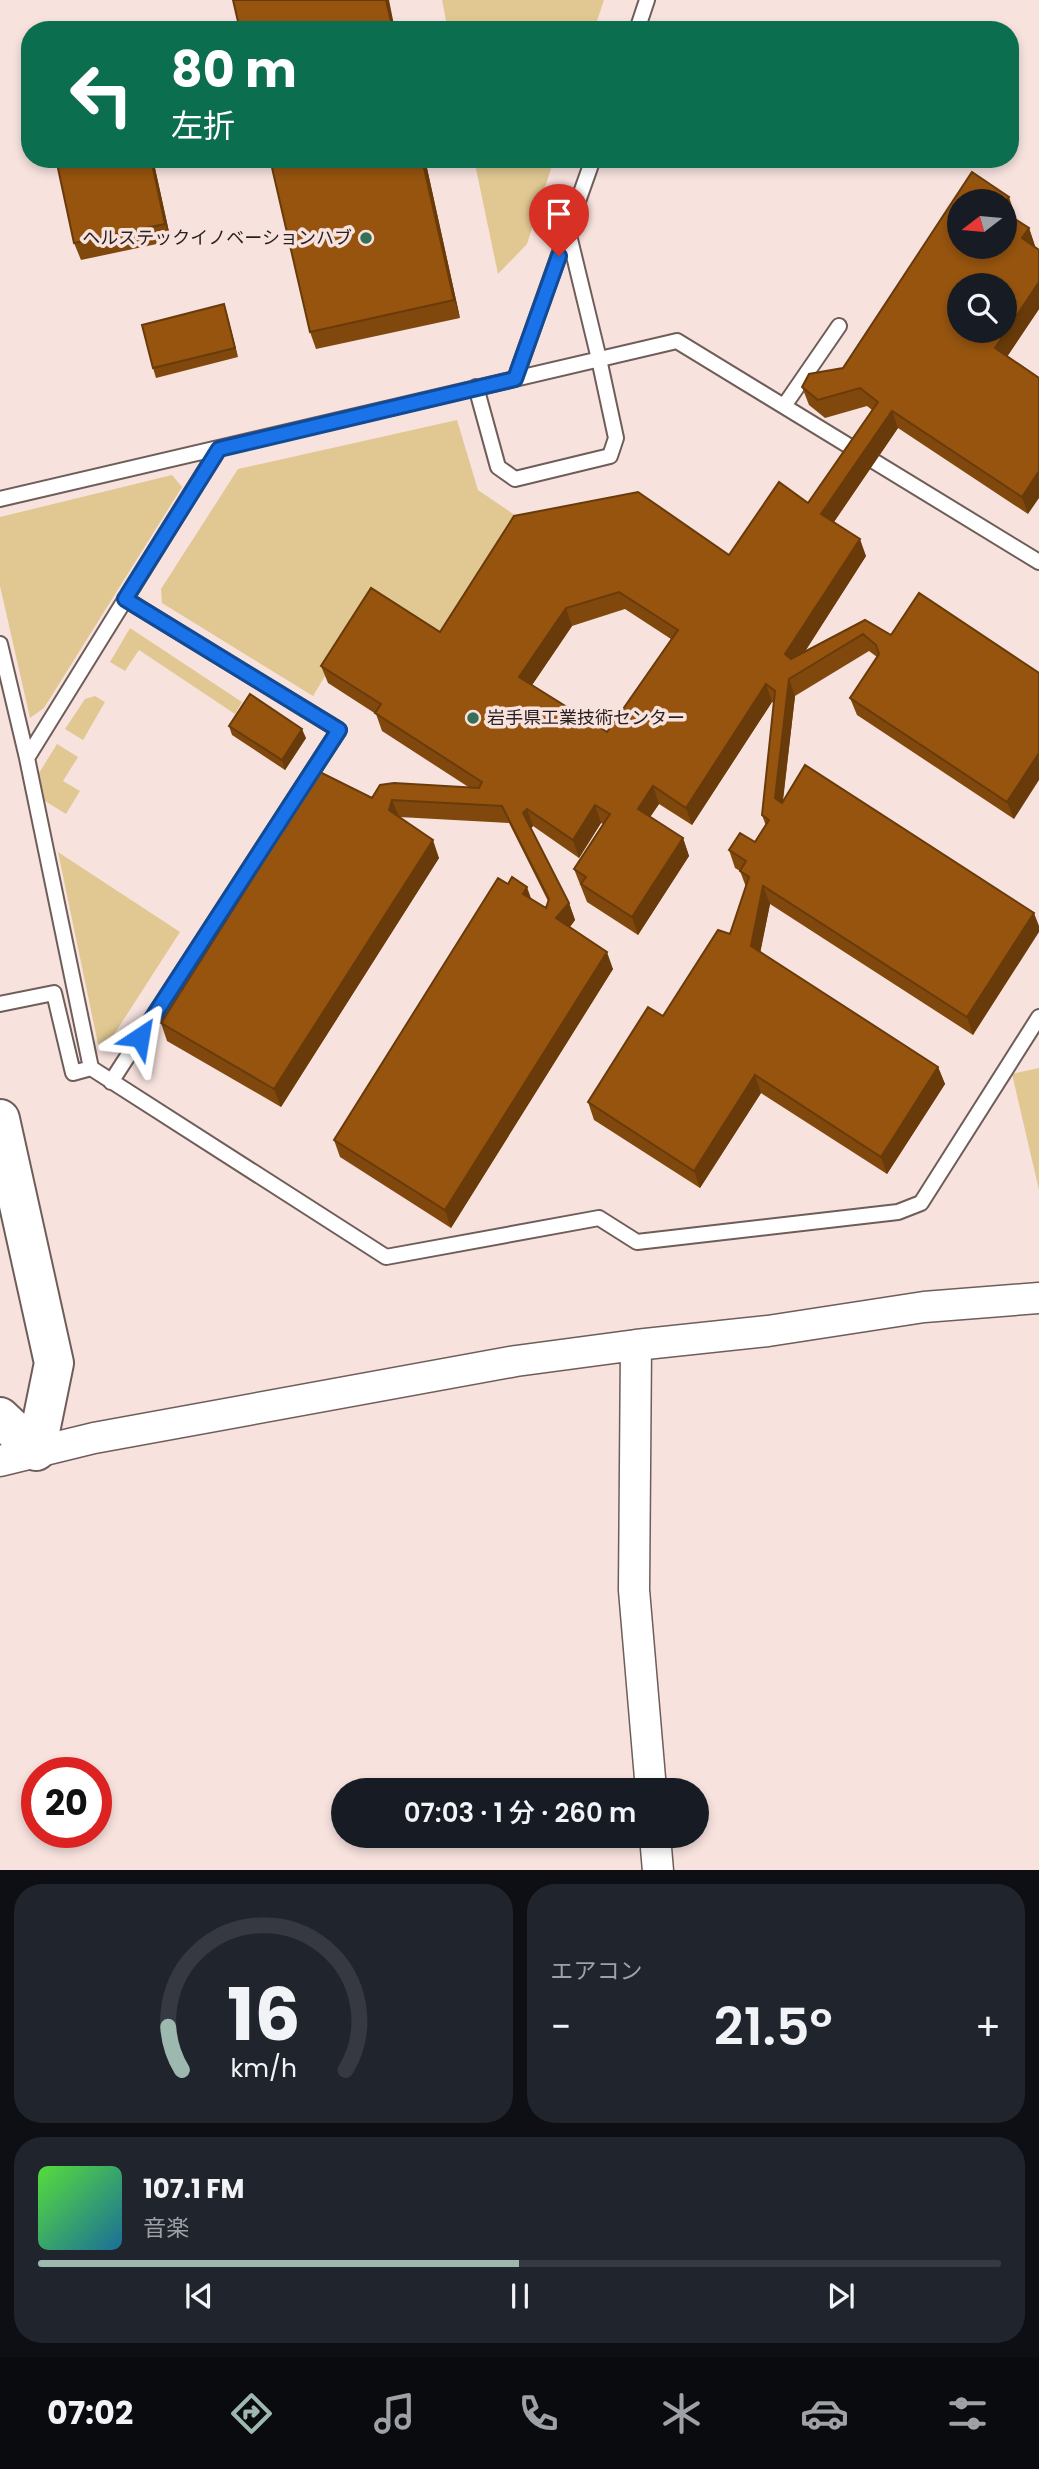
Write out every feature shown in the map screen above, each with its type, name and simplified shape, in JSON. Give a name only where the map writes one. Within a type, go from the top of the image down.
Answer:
[{"type":"street","points":[[0,1119],[54,1363],[18,1456]]},
{"type":"street","points":[[18,1456],[94,1438],[516,1361],[636,1345],[768,1332],[924,1307],[1039,1298]]},
{"type":"street","points":[[636,1345],[634,1590],[650,1778]]},
{"type":"street","points":[[0,1417],[18,1456]]},
{"type":"street","points":[[656,1848],[658,1870]]},
{"type":"lane","points":[[640,21],[647,0]]},
{"type":"lane","points":[[515,379],[590,168]]},
{"type":"lane","points":[[477,387],[498,467],[515,479],[611,456],[616,438],[568,231]]},
{"type":"lane","points":[[784,406],[839,326]]},
{"type":"lane","points":[[0,499],[677,341],[1039,562]]},
{"type":"lane","points":[[27,758],[219,449]]},
{"type":"lane","points":[[111,1082],[339,730],[125,599]]},
{"type":"lane","points":[[0,644],[27,758],[91,1068],[386,1257],[599,1218],[637,1242],[898,1212],[921,1203],[1039,1017]]},
{"type":"lane","points":[[0,1004],[54,993],[74,1073],[91,1068]]},
{"type":"shaded area","points":[[442,0],[604,0],[597,21],[446,21]]},
{"type":"shaded area","points":[[476,168],[551,168],[527,244],[498,274]]},
{"type":"shaded area","points":[[457,420],[478,490],[522,520],[447,641],[373,597],[313,696],[162,603],[161,589],[238,469]]},
{"type":"shaded area","points":[[172,475],[182,487],[44,708],[30,718],[0,586],[0,517]]},
{"type":"shaded area","points":[[130,628],[242,702],[235,714],[139,650],[125,671],[110,662]]},
{"type":"shaded area","points":[[95,696],[105,702],[83,740],[65,729],[85,699]]},
{"type":"shaded area","points":[[57,744],[78,757],[63,781],[80,791],[66,814],[45,801],[39,773]]},
{"type":"shaded area","points":[[58,852],[180,932],[104,1050],[98,1044]]},
{"type":"shaded area","points":[[1039,1068],[1039,1190],[1012,1074]]},
{"type":"building","points":[[233,0],[386,0],[391,21],[238,21]]},
{"type":"building","points":[[58,168],[153,168],[165,224],[74,243]]},
{"type":"building","name":"ヘルステックイノベーションハブ","points":[[272,168],[424,168],[454,300],[310,332]]},
{"type":"building","name":"岩手県工業技術センター","points":[[972,172],[997,189],[961,189]]},
{"type":"building","name":"岩手県工業技術センター","points":[[947,210],[947,259],[1017,259],[1017,220],[1029,228],[1022,238],[1039,250],[1039,282],[1017,315],[1017,273],[947,273],[947,343],[998,343],[995,348],[1039,378],[1039,471],[1022,497],[892,411],[821,514],[860,539],[785,654],[791,659],[865,620],[891,635],[919,593],[1039,673],[1039,753],[1007,802],[850,698],[879,654],[876,645],[863,634],[789,679],[775,798],[782,803],[805,765],[1034,913],[967,1017],[763,886],[751,946],[938,1067],[881,1157],[755,1075],[694,1171],[588,1102],[648,1007],[663,1016],[718,930],[730,934],[749,877],[740,871],[746,861],[729,850],[740,833],[755,842],[769,820],[762,815],[775,691],[766,684],[686,808],[653,786],[638,809],[683,838],[632,917],[581,884],[586,877],[574,869],[610,814],[595,805],[573,840],[527,809],[523,813],[569,903],[556,918],[607,952],[445,1210],[334,1140],[498,878],[508,884],[512,877],[527,887],[523,894],[546,908],[549,899],[502,806],[392,800],[389,810],[433,840],[274,1089],[161,1023],[320,772],[372,798],[380,785],[394,783],[479,788],[482,782],[375,713],[381,704],[321,666],[371,588],[440,632],[514,516],[638,492],[729,555],[779,482],[808,503],[878,402],[860,388],[818,400],[802,387],[809,374],[843,368]],"holes":[[[619,592],[678,630],[607,732],[519,677],[566,608]]]},
{"type":"building","points":[[224,304],[235,348],[153,368],[142,325]]},
{"type":"building","points":[[250,694],[302,729],[282,760],[229,726]]},
{"type":"place","name":"ヘルステックイノベーションハブ","points":[[366,238]]},
{"type":"place","name":"岩手県工業技術センター","points":[[473,718]]},
{"type":"route","points":[[140,1037],[339,730],[125,599],[219,449],[515,379],[559,256]]}]
